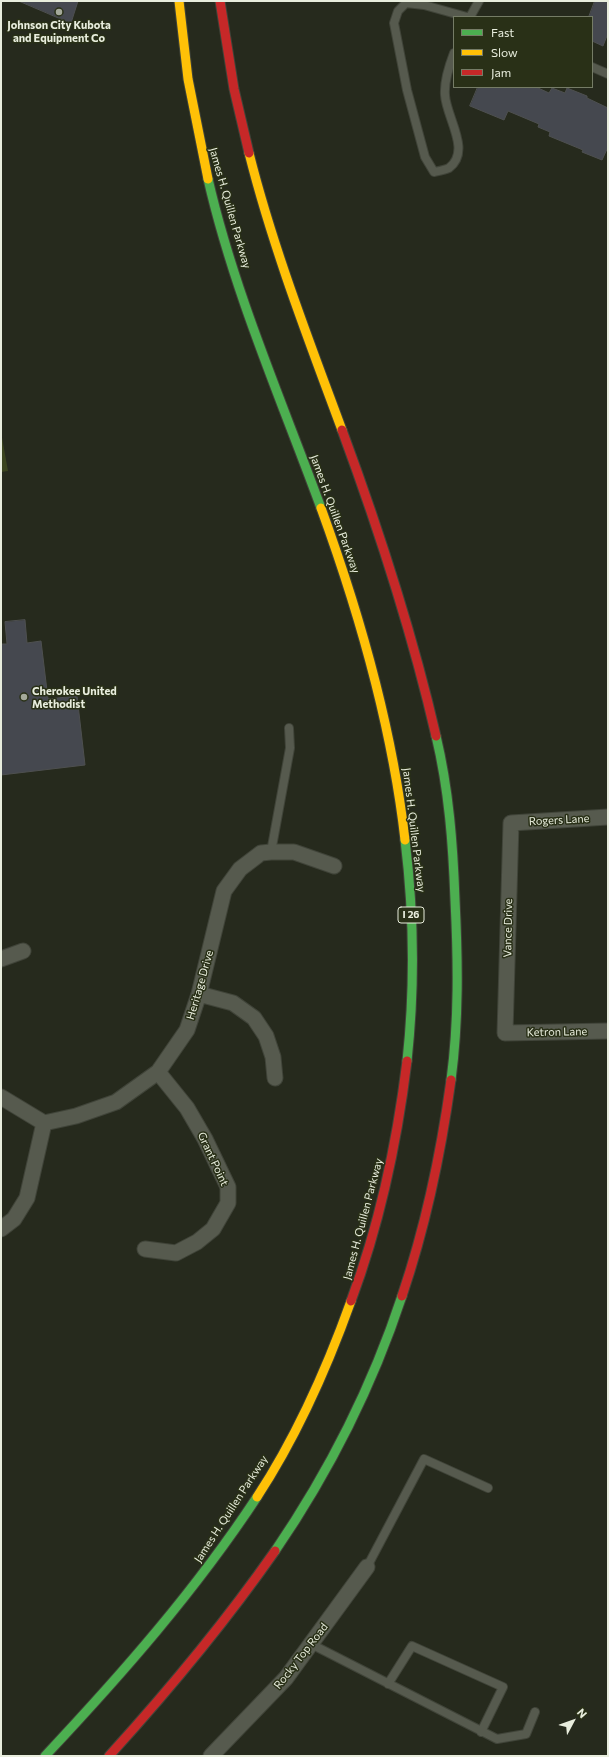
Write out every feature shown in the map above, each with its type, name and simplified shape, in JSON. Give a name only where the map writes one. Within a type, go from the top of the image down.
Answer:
[{"type":"highway","name":"James H. Quillen Parkway","points":[[45,1756],[100,1698],[166,1622],[210,1566],[261,1490],[298,1424],[334,1346],[366,1259],[388,1179],[402,1100],[411,1020],[413,948],[409,874],[400,800],[385,719],[363,634],[340,564],[249,314],[215,209],[196,128],[183,50],[179,1]]},
{"type":"highway","points":[[109,1756],[202,1650],[251,1587],[292,1526],[330,1464],[370,1382],[396,1312],[424,1224],[440,1151],[453,1066],[457,1004],[457,933],[454,856],[445,781],[431,717],[412,640],[378,531],[271,233],[243,132],[225,37],[220,1]]},
{"type":"street","name":"Rogers Lane","points":[[511,823],[608,817]]},
{"type":"street","name":"Vance Drive","points":[[505,1033],[511,823]]},
{"type":"street","name":"Heritage Drive","points":[[44,1123],[76,1116],[116,1102],[158,1072],[187,1030],[199,994],[224,891],[240,870],[261,854],[271,852],[294,852],[334,866]]},
{"type":"street","points":[[1,959],[23,951]]},
{"type":"street","points":[[199,994],[233,1002],[254,1018],[266,1036],[273,1057],[275,1078]]},
{"type":"street","name":"Ketron Lane","points":[[505,1033],[608,1031]]},
{"type":"street","name":"Grant Point","points":[[145,1249],[176,1253],[197,1242],[213,1229],[228,1203],[228,1187],[205,1138],[187,1108],[158,1072]]},
{"type":"street","points":[[1,1097],[44,1123],[28,1198],[14,1219],[1,1229]]},
{"type":"street","name":"Rocky Top Road","points":[[211,1756],[286,1678],[367,1567]]},
{"type":"lane","points":[[471,16],[479,1]]},
{"type":"lane","points":[[453,56],[449,66],[445,96],[460,150],[455,161],[449,168],[434,172],[426,157],[406,90],[394,23],[398,11],[406,3],[424,5],[463,16]]},
{"type":"lane","points":[[593,67],[608,74]]},
{"type":"lane","points":[[271,852],[290,748],[289,728]]},
{"type":"lane","points":[[367,1567],[424,1459],[488,1488]]},
{"type":"lane","points":[[311,1644],[497,1739],[526,1734],[535,1712]]},
{"type":"lane","points":[[388,1684],[412,1646],[503,1687],[481,1732]]},
{"type":"green space","points":[[1,432],[8,471],[1,472]]},
{"type":"building","name":"Johnson City Kubota and Equipment Co","points":[[19,1],[78,1],[71,23]]},
{"type":"building","points":[[595,1],[608,1],[608,33],[603,46],[593,41],[593,16],[589,16]]},
{"type":"building","points":[[478,88],[538,88],[549,93],[552,88],[565,93],[567,88],[587,96],[587,98],[608,108],[608,147],[602,160],[582,152],[583,150],[549,136],[550,132],[538,127],[539,124],[508,111],[504,120],[470,106]]},
{"type":"building","name":"Cherokee United Methodist","points":[[25,620],[27,643],[41,641],[48,699],[77,696],[85,765],[1,775],[1,644],[7,644],[5,622]]},
{"type":"traffic: fast","points":[[208,179],[231,263],[259,345],[321,508]]},
{"type":"traffic: fast","points":[[436,736],[444,777],[452,838],[457,945],[454,1058],[451,1080]]},
{"type":"traffic: fast","points":[[405,840],[412,922],[411,1006],[407,1061]]},
{"type":"traffic: fast","points":[[275,1551],[313,1491],[348,1428],[377,1363],[402,1296]]},
{"type":"traffic: fast","points":[[45,1756],[130,1663],[157,1631],[209,1566],[257,1497]]},
{"type":"traffic: slow","points":[[179,1],[188,79],[208,179]]},
{"type":"traffic: slow","points":[[249,153],[258,188],[280,258],[342,430]]},
{"type":"traffic: slow","points":[[321,508],[349,589],[373,671],[392,755],[405,840]]},
{"type":"traffic: slow","points":[[257,1497],[272,1474],[310,1401],[332,1351],[351,1301]]},
{"type":"traffic: jam","points":[[220,1],[234,89],[249,153]]},
{"type":"traffic: jam","points":[[342,430],[369,505],[394,582],[427,697],[436,736]]},
{"type":"traffic: jam","points":[[351,1301],[371,1242],[379,1212],[393,1152],[407,1061]]},
{"type":"traffic: jam","points":[[402,1296],[411,1269],[432,1189],[451,1080]]},
{"type":"traffic: jam","points":[[109,1756],[153,1707],[195,1656],[236,1605],[275,1551]]},
{"type":"place","name":"Johnson City Kubota and Equipment Co","points":[[59,12]]},
{"type":"place","name":"Cherokee United Methodist","points":[[24,697]]}]
